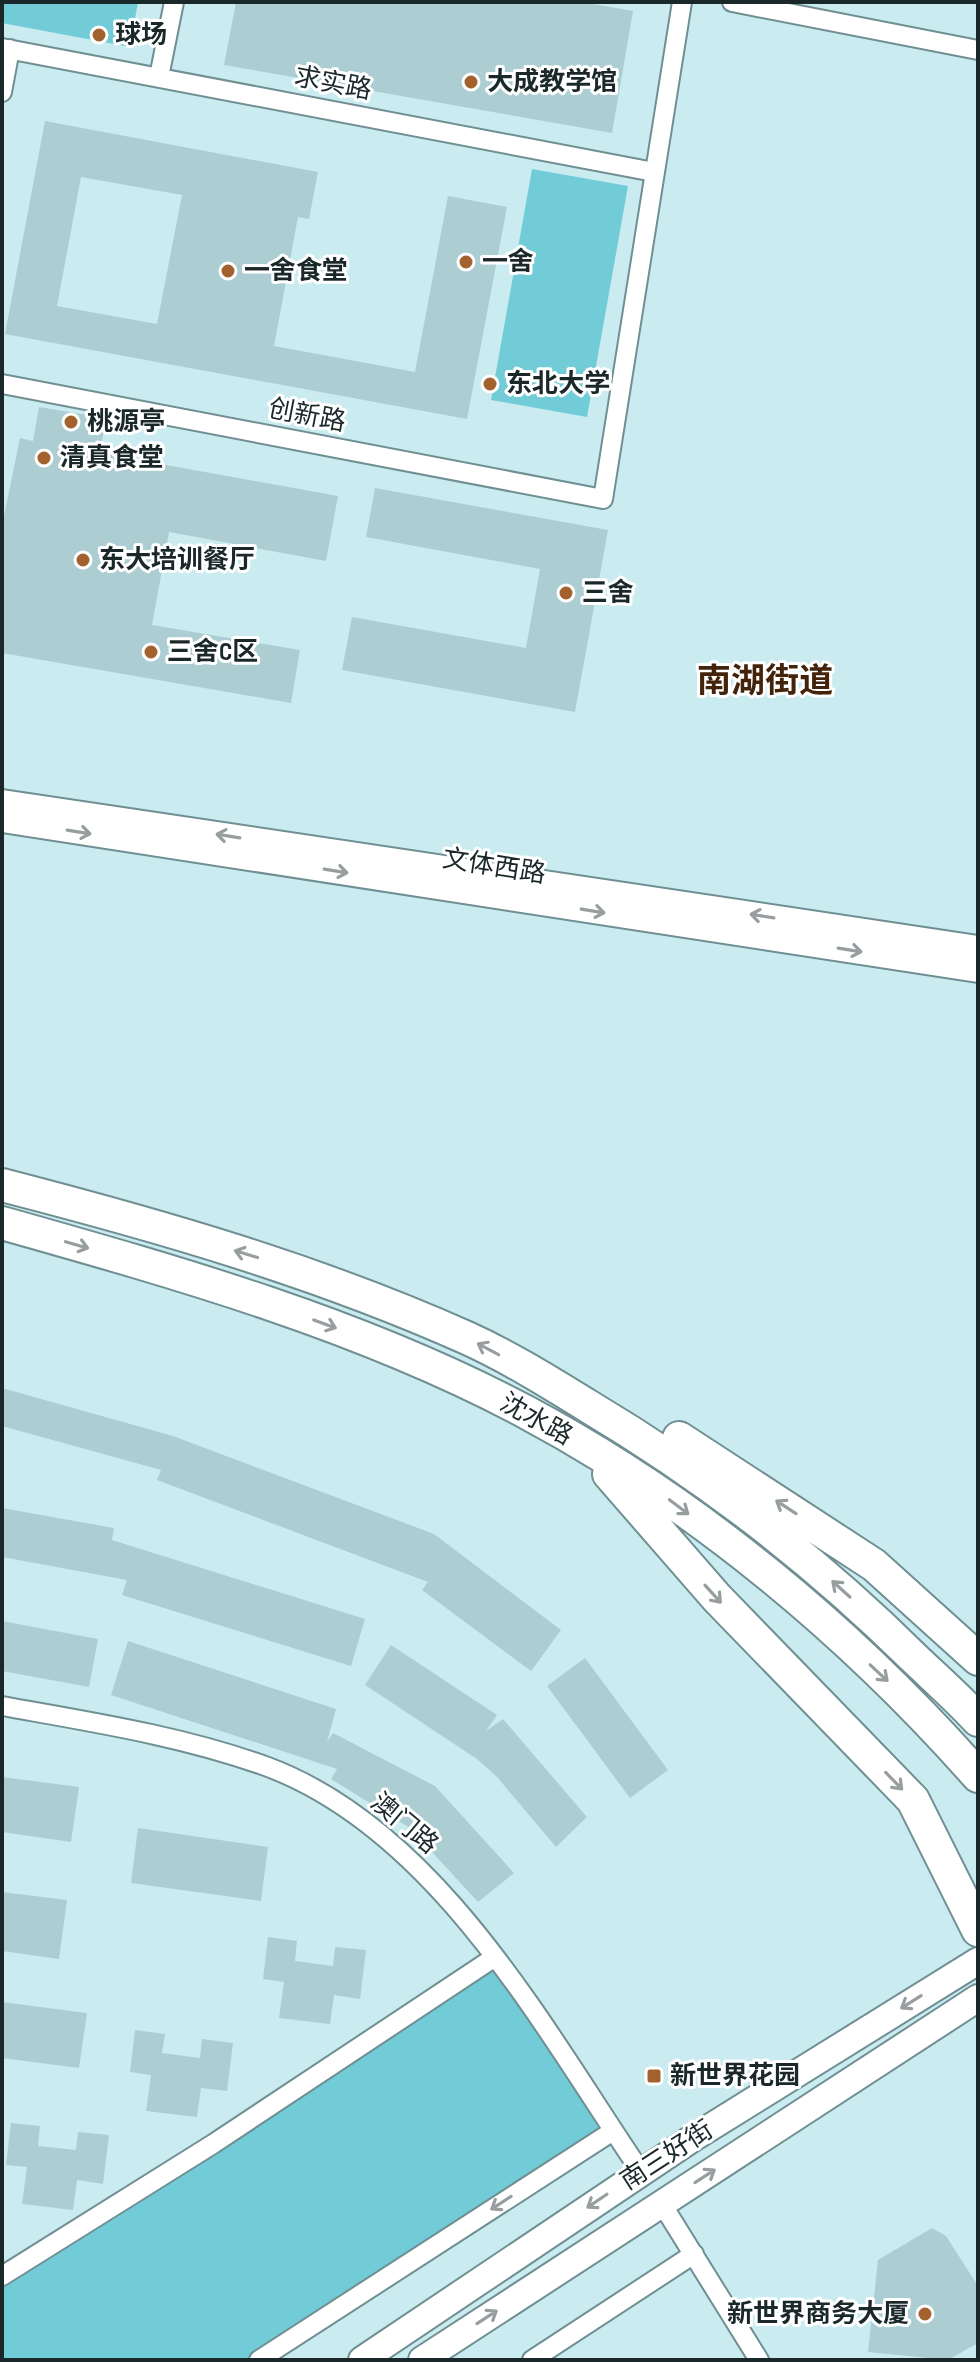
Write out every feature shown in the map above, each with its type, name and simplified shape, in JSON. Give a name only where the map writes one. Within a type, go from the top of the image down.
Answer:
[{"type":"highway","name":"沈水路","points":[[2,1185],[191,1237],[337,1284],[470,1340],[535,1374],[634,1433],[762,1523],[836,1584],[978,1720]]},
{"type":"highway","name":"沈水路","points":[[2,1223],[197,1280],[351,1333],[502,1400],[663,1495],[781,1584],[884,1678],[978,1776]]},
{"type":"highway","points":[[535,1374],[679,1438],[874,1565],[978,1659]]},
{"type":"highway","points":[[589,1450],[717,1598],[913,1800],[978,1930]]},
{"type":"main road","name":"南三好街","points":[[362,2360],[641,2172],[978,1961]]},
{"type":"main road","points":[[422,2360],[978,1998]]},
{"type":"street","points":[[159,77],[174,2]]},
{"type":"street","points":[[654,172],[682,2]]},
{"type":"street","points":[[732,2],[978,50]]},
{"type":"street","points":[[2,92],[6,48]]},
{"type":"street","name":"求实路","points":[[6,48],[654,172]]},
{"type":"street","name":"创新路","points":[[2,384],[603,499],[654,172]]},
{"type":"street","name":"文体西路","points":[[2,802],[978,948]]},
{"type":"street","name":"文体西路","points":[[2,820],[978,970]]},
{"type":"street","name":"澳门路","points":[[2,1706],[203,1746],[271,1768],[337,1802],[414,1862],[464,1916],[641,2172]]},
{"type":"street","points":[[2,2276],[213,2144],[495,1957]]},
{"type":"street","points":[[259,2360],[613,2131]]},
{"type":"street","points":[[662,2204],[759,2360]]},
{"type":"street","points":[[532,2360],[694,2254]]},
{"type":"shaded area","name":"球场","points":[[2,2],[138,2],[130,47],[2,23]]},
{"type":"shaded area","points":[[532,169],[628,186],[587,417],[491,400]]},
{"type":"shaded area","points":[[495,1957],[613,2131],[259,2360],[2,2360],[2,2276]]},
{"type":"building","name":"大成教学馆","points":[[236,2],[582,2],[633,11],[612,133],[224,65]]},
{"type":"building","name":"一舍","points":[[45,121],[318,172],[309,219],[298,217],[274,346],[415,372],[448,196],[507,207],[467,419],[5,334]],"holes":[[[81,177],[182,195],[157,324],[57,306]]]},
{"type":"building","points":[[39,407],[106,418],[100,453],[338,496],[326,561],[169,532],[152,625],[300,650],[291,703],[2,653],[2,526],[20,438],[33,441]]},
{"type":"building","name":"三舍","points":[[375,488],[608,530],[575,712],[342,670],[352,617],[526,648],[540,569],[366,537]]},
{"type":"building","points":[[2,1388],[173,1436],[434,1534],[561,1630],[531,1671],[422,1590],[428,1582],[157,1480],[161,1470],[2,1426]]},
{"type":"building","points":[[2,1508],[114,1528],[112,1540],[365,1619],[351,1666],[122,1595],[127,1580],[2,1557]]},
{"type":"building","points":[[2,1621],[98,1639],[89,1687],[2,1671]]},
{"type":"building","points":[[128,1641],[336,1709],[327,1742],[333,1733],[435,1786],[514,1873],[478,1902],[410,1828],[331,1779],[337,1769],[111,1695]]},
{"type":"building","points":[[391,1645],[497,1715],[486,1731],[503,1719],[587,1817],[556,1847],[497,1777],[477,1759],[365,1685]]},
{"type":"building","points":[[585,1658],[668,1770],[630,1798],[547,1686]]},
{"type":"building","points":[[2,1777],[79,1787],[71,1842],[2,1832]]},
{"type":"building","points":[[138,1828],[268,1847],[261,1901],[131,1883]]},
{"type":"building","points":[[2,1892],[67,1900],[59,1959],[2,1951]]},
{"type":"building","points":[[268,1937],[297,1941],[295,1961],[333,1966],[335,1947],[366,1950],[360,1999],[334,1995],[330,2024],[279,2018],[284,1982],[263,1979]]},
{"type":"building","points":[[2,2002],[87,2013],[79,2068],[2,2058]]},
{"type":"building","points":[[135,2030],[165,2034],[162,2053],[200,2058],[202,2039],[233,2043],[227,2091],[201,2088],[197,2117],[146,2111],[151,2075],[130,2072]]},
{"type":"building","points":[[11,2123],[40,2126],[38,2146],[76,2150],[78,2132],[109,2135],[103,2184],[77,2180],[73,2210],[22,2204],[27,2167],[6,2165]]},
{"type":"building","name":"新世界商务大厦","points":[[932,2228],[946,2236],[978,2286],[978,2343],[948,2360],[868,2352],[878,2260]]},
{"type":"place","name":"球场","points":[[99,35]]},
{"type":"place","name":"大成教学馆","points":[[471,82]]},
{"type":"place","name":"一舍","points":[[466,262]]},
{"type":"place","name":"一舍食堂","points":[[228,271]]},
{"type":"place","name":"东北大学","points":[[490,384]]},
{"type":"place","name":"桃源亭","points":[[71,422]]},
{"type":"place","name":"清真食堂","points":[[44,458]]},
{"type":"place","name":"东大培训餐厅","points":[[83,560]]},
{"type":"place","name":"三舍","points":[[566,593]]},
{"type":"place","name":"三舍C区","points":[[151,652]]},
{"type":"place","name":"新世界花园","points":[[654,2076]]},
{"type":"place","name":"新世界商务大厦","points":[[925,2314]]},
{"type":"district","name":"南湖街道","points":[[765,681]]}]
